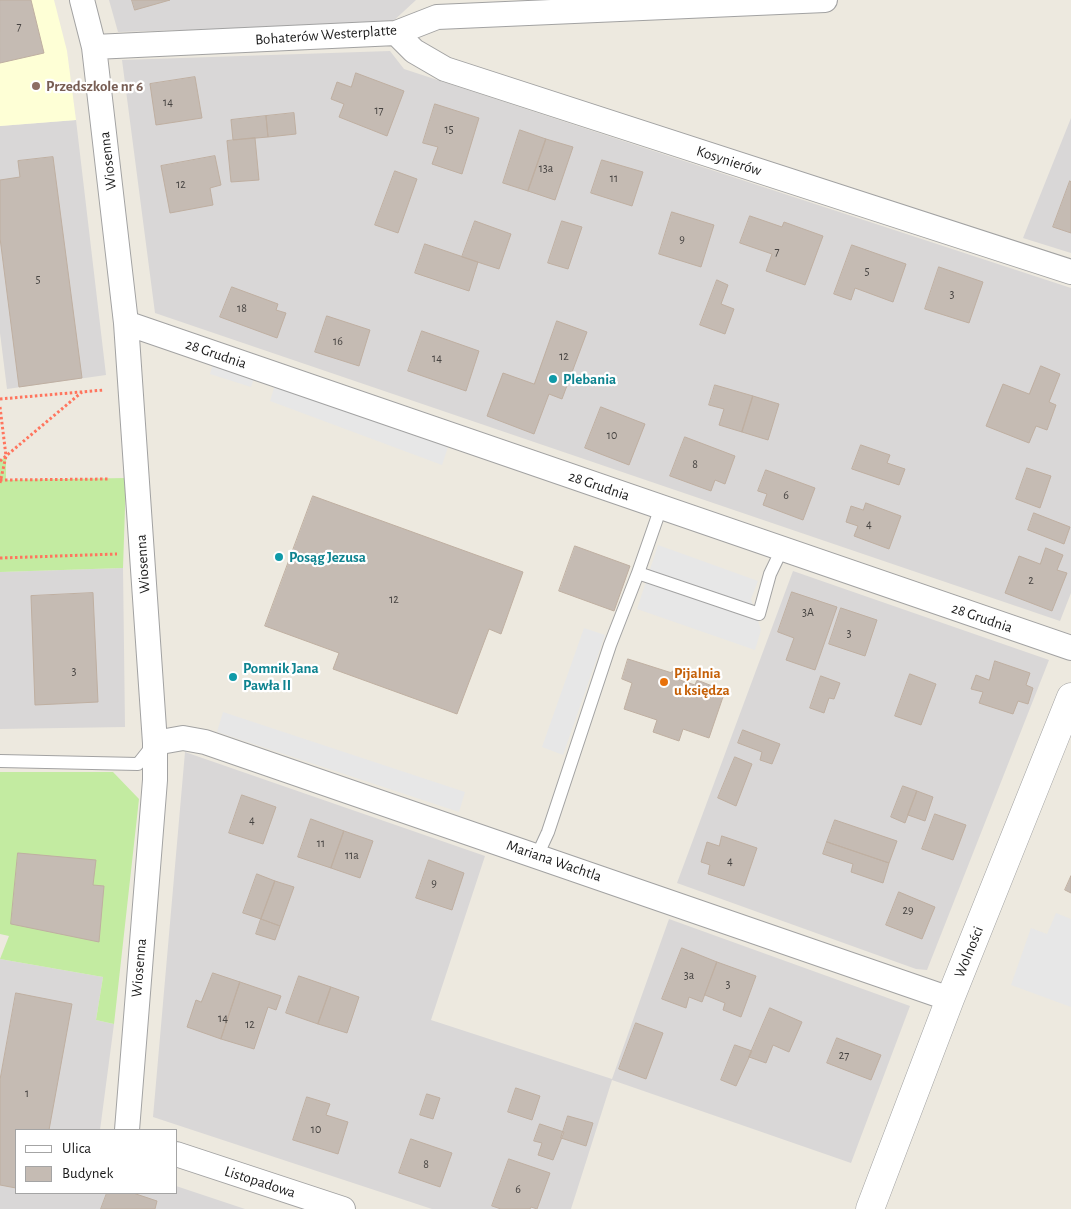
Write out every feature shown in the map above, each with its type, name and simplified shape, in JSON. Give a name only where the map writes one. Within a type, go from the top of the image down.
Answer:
[{"type":"street","name":"Wiosenna","points":[[82,0],[94,47],[126,324],[155,743],[155,780],[127,1129]]},
{"type":"street","name":"Bohaterów Westerplatte","points":[[94,47],[396,34],[437,17],[825,0]]},
{"type":"street","name":"Kosynierów","points":[[396,34],[414,51],[445,69],[1071,272]]},
{"type":"street","name":"28 Grudnia","points":[[126,324],[1071,648]]},
{"type":"street","name":"Wolności","points":[[870,1209],[950,1000],[1071,697]]},
{"type":"street","name":"Mariana Wachtla","points":[[155,743],[183,738],[205,742],[950,1000]]},
{"type":"street","name":"Listopadowa","points":[[178,1155],[343,1209]]},
{"type":"lane","points":[[537,856],[548,832],[610,645],[661,507]]},
{"type":"lane","points":[[638,573],[758,614],[770,574],[782,549]]},
{"type":"lane","points":[[0,761],[138,764],[155,743]]},
{"type":"path","points":[[0,399],[111,389]]},
{"type":"path","points":[[0,461],[83,392]]},
{"type":"path","points":[[0,407],[6,456],[0,481],[117,478]]},
{"type":"path","points":[[0,558],[118,554]]},
{"type":"shaded area","name":"Przedszkole nr 6","points":[[0,0],[54,0],[67,51],[76,120],[0,126]]},
{"type":"shaded area","points":[[109,0],[416,0],[390,24],[118,32]]},
{"type":"shaded area","points":[[390,51],[404,69],[1071,288],[1071,593],[1060,621],[155,313],[122,60]]},
{"type":"shaded area","points":[[1071,118],[1071,253],[1023,238]]},
{"type":"shaded area","points":[[76,120],[106,375],[7,389],[0,333],[0,126]]},
{"type":"shaded area","points":[[213,363],[254,378],[251,387],[210,374]]},
{"type":"shaded area","points":[[275,385],[449,444],[442,465],[270,401]]},
{"type":"shaded area","points":[[658,545],[758,581],[751,599],[761,630],[755,650],[637,609]]},
{"type":"shaded area","points":[[123,568],[125,727],[0,729],[0,572]]},
{"type":"shaded area","points":[[793,571],[1049,660],[927,970],[916,969],[677,883]]},
{"type":"shaded area","points":[[584,628],[605,635],[563,755],[542,747]]},
{"type":"shaded area","points":[[223,712],[465,792],[459,812],[217,732]]},
{"type":"shaded area","points":[[185,752],[485,856],[431,1020],[612,1079],[669,919],[910,1006],[851,1163],[612,1080],[571,1209],[432,1209],[153,1117]]},
{"type":"shaded area","points":[[1056,913],[1071,919],[1071,1007],[1011,985],[1031,928],[1047,934]]},
{"type":"shaded area","points":[[0,959],[103,977],[96,1020],[114,1024],[100,1129],[15,1129],[15,1194],[178,1194],[178,1187],[245,1209],[0,1209]]},
{"type":"green space","points":[[6,456],[6,480],[126,478],[123,568],[0,572],[0,461]]},
{"type":"green space","points":[[0,772],[113,772],[139,799],[114,1024],[96,1020],[103,977],[0,959],[9,936],[0,934]]},
{"type":"building","points":[[0,0],[31,0],[44,53],[0,63]]},
{"type":"building","points":[[132,0],[170,0],[135,10]]},
{"type":"building","points":[[356,73],[404,91],[387,136],[339,117],[344,104],[331,99],[337,82],[351,87]]},
{"type":"building","points":[[195,77],[202,118],[156,125],[150,84]]},
{"type":"building","points":[[435,104],[479,118],[462,174],[432,164],[438,147],[423,143]]},
{"type":"building","points":[[294,113],[296,134],[268,137],[266,116]]},
{"type":"building","points":[[266,116],[268,137],[233,140],[231,120]]},
{"type":"building","points":[[520,130],[546,139],[528,191],[503,183]]},
{"type":"building","points":[[255,138],[259,180],[231,182],[227,141]]},
{"type":"building","points":[[546,139],[573,147],[555,200],[528,191]]},
{"type":"building","points":[[215,156],[221,185],[210,188],[213,205],[170,213],[161,166]]},
{"type":"building","points":[[53,157],[82,378],[19,387],[0,238],[0,180],[20,177],[18,161]]},
{"type":"building","points":[[602,160],[643,172],[632,206],[591,193]]},
{"type":"building","points":[[395,171],[417,179],[398,233],[375,225]]},
{"type":"building","points":[[1071,182],[1071,233],[1053,227]]},
{"type":"building","points":[[672,212],[714,225],[701,267],[659,254]]},
{"type":"building","points":[[750,216],[782,227],[784,222],[823,236],[805,285],[766,271],[772,254],[740,243]]},
{"type":"building","points":[[475,221],[511,234],[499,269],[462,257]]},
{"type":"building","points":[[562,221],[582,227],[568,269],[548,263]]},
{"type":"building","points":[[425,244],[478,262],[469,291],[415,273]]},
{"type":"building","points":[[852,245],[906,264],[893,302],[855,288],[851,300],[834,294]]},
{"type":"building","points":[[939,267],[983,282],[969,323],[925,309]]},
{"type":"building","points":[[717,280],[728,285],[721,304],[734,309],[725,334],[700,325]]},
{"type":"building","points":[[232,287],[278,304],[276,310],[286,313],[277,338],[220,317]]},
{"type":"building","points":[[327,316],[370,330],[359,366],[315,352]]},
{"type":"building","name":"Plebania","points":[[557,321],[587,332],[562,399],[549,394],[534,434],[487,416],[503,373],[534,384]]},
{"type":"building","points":[[422,331],[479,351],[466,391],[408,371]]},
{"type":"building","points":[[1041,366],[1060,374],[1049,402],[1056,405],[1047,430],[1036,426],[1029,443],[986,426],[1003,384],[1029,394]]},
{"type":"building","points":[[715,385],[753,396],[742,432],[719,425],[724,409],[709,405]]},
{"type":"building","points":[[753,396],[779,404],[768,440],[742,432]]},
{"type":"building","points":[[601,407],[645,424],[629,465],[585,448]]},
{"type":"building","points":[[685,437],[735,456],[725,484],[715,480],[711,491],[670,476]]},
{"type":"building","points":[[861,445],[890,455],[887,463],[905,469],[899,485],[852,469]]},
{"type":"building","points":[[1027,468],[1051,476],[1040,508],[1016,499]]},
{"type":"building","points":[[766,470],[815,488],[803,520],[763,505],[767,494],[758,491]]},
{"type":"building","points":[[313,496],[523,572],[501,634],[489,629],[457,714],[333,669],[339,653],[265,626]]},
{"type":"building","points":[[866,503],[901,516],[889,549],[854,536],[858,526],[846,522],[851,506],[863,510]]},
{"type":"building","points":[[1034,513],[1070,527],[1064,544],[1028,530]]},
{"type":"building","points":[[575,546],[630,566],[614,611],[559,591]]},
{"type":"building","points":[[1046,548],[1063,555],[1057,570],[1067,573],[1052,611],[1005,593],[1019,556],[1040,564]]},
{"type":"building","points":[[792,592],[837,607],[815,670],[786,660],[794,638],[778,632]]},
{"type":"building","points":[[93,593],[98,702],[35,705],[31,596]]},
{"type":"building","points":[[841,608],[877,620],[865,656],[829,644]]},
{"type":"building","points":[[628,659],[672,673],[672,671],[676,673],[674,678],[695,685],[697,680],[725,691],[709,738],[683,729],[679,741],[653,732],[657,720],[624,709],[632,683],[622,679]]},
{"type":"building","points":[[995,661],[1030,673],[1026,685],[1033,688],[1028,704],[1018,701],[1013,714],[979,703],[983,692],[971,689],[976,675],[989,680]]},
{"type":"building","points":[[910,674],[936,684],[921,725],[895,716]]},
{"type":"building","points":[[821,676],[840,683],[834,699],[829,698],[824,713],[810,708]]},
{"type":"building","points":[[743,730],[780,744],[772,764],[760,760],[762,752],[738,743]]},
{"type":"building","points":[[735,757],[752,764],[736,806],[718,798]]},
{"type":"building","points":[[903,786],[917,791],[905,823],[891,817]]},
{"type":"building","points":[[917,791],[933,797],[925,821],[908,815]]},
{"type":"building","points":[[242,795],[276,807],[263,844],[229,833]]},
{"type":"building","points":[[935,814],[966,825],[953,860],[922,849]]},
{"type":"building","points":[[311,819],[344,831],[331,868],[298,857]]},
{"type":"building","points":[[835,820],[897,841],[889,863],[827,842]]},
{"type":"building","points":[[344,831],[373,841],[360,878],[331,868]]},
{"type":"building","points":[[722,836],[757,848],[744,886],[708,874],[710,865],[701,862],[707,842],[719,846]]},
{"type":"building","points":[[827,842],[889,863],[883,883],[851,872],[853,864],[823,854]]},
{"type":"building","points":[[18,853],[96,860],[93,885],[104,886],[99,942],[11,924]]},
{"type":"building","points":[[429,860],[464,873],[452,910],[416,898]]},
{"type":"building","points":[[257,874],[275,881],[261,919],[243,913]]},
{"type":"building","points":[[1071,876],[1071,893],[1065,890]]},
{"type":"building","points":[[275,881],[294,887],[280,926],[261,919]]},
{"type":"building","points":[[899,892],[935,907],[922,939],[886,925]]},
{"type":"building","points":[[261,919],[280,926],[275,940],[256,934]]},
{"type":"building","points":[[682,948],[717,962],[702,1002],[689,997],[686,1008],[662,999]]},
{"type":"building","points":[[717,962],[756,976],[741,1017],[723,1010],[725,1003],[705,995]]},
{"type":"building","points":[[213,973],[240,982],[221,1039],[187,1027],[196,1000],[201,1002]]},
{"type":"building","points":[[299,976],[331,987],[318,1024],[286,1013]]},
{"type":"building","points":[[240,982],[281,996],[276,1010],[268,1007],[254,1049],[221,1039]]},
{"type":"building","points":[[331,987],[359,997],[347,1033],[318,1024]]},
{"type":"building","points":[[16,993],[72,1004],[49,1129],[15,1129],[15,1188],[0,1185],[0,1080]]},
{"type":"building","points":[[770,1008],[802,1022],[789,1052],[773,1045],[766,1063],[749,1057]]},
{"type":"building","points":[[636,1023],[663,1033],[646,1079],[619,1069]]},
{"type":"building","points":[[837,1038],[881,1055],[871,1080],[827,1063]]},
{"type":"building","points":[[735,1045],[752,1051],[736,1086],[721,1080]]},
{"type":"building","points":[[516,1088],[540,1096],[532,1120],[508,1112]]},
{"type":"building","points":[[427,1094],[440,1098],[433,1119],[420,1115]]},
{"type":"building","points":[[307,1097],[330,1104],[326,1115],[348,1122],[338,1154],[293,1140]]},
{"type":"building","points":[[568,1116],[593,1123],[586,1146],[561,1138]]},
{"type":"building","points":[[540,1124],[564,1132],[553,1160],[538,1155],[542,1143],[534,1141]]},
{"type":"building","points":[[411,1139],[452,1153],[440,1187],[399,1173]]},
{"type":"building","points":[[509,1159],[550,1173],[537,1209],[531,1207],[530,1209],[501,1209],[492,1206]]},
{"type":"building","points":[[107,1194],[136,1194],[157,1201],[155,1209],[101,1209]]},
{"type":"place","name":"Przedszkole nr 6","points":[[36,86]]},
{"type":"place","name":"Plebania","points":[[553,379]]},
{"type":"place","name":"Posąg Jezusa","points":[[279,557]]},
{"type":"place","name":"Pomnik Jana Pawła II","points":[[233,677]]},
{"type":"place","name":"Pijalnia u księdza","points":[[664,682]]}]
